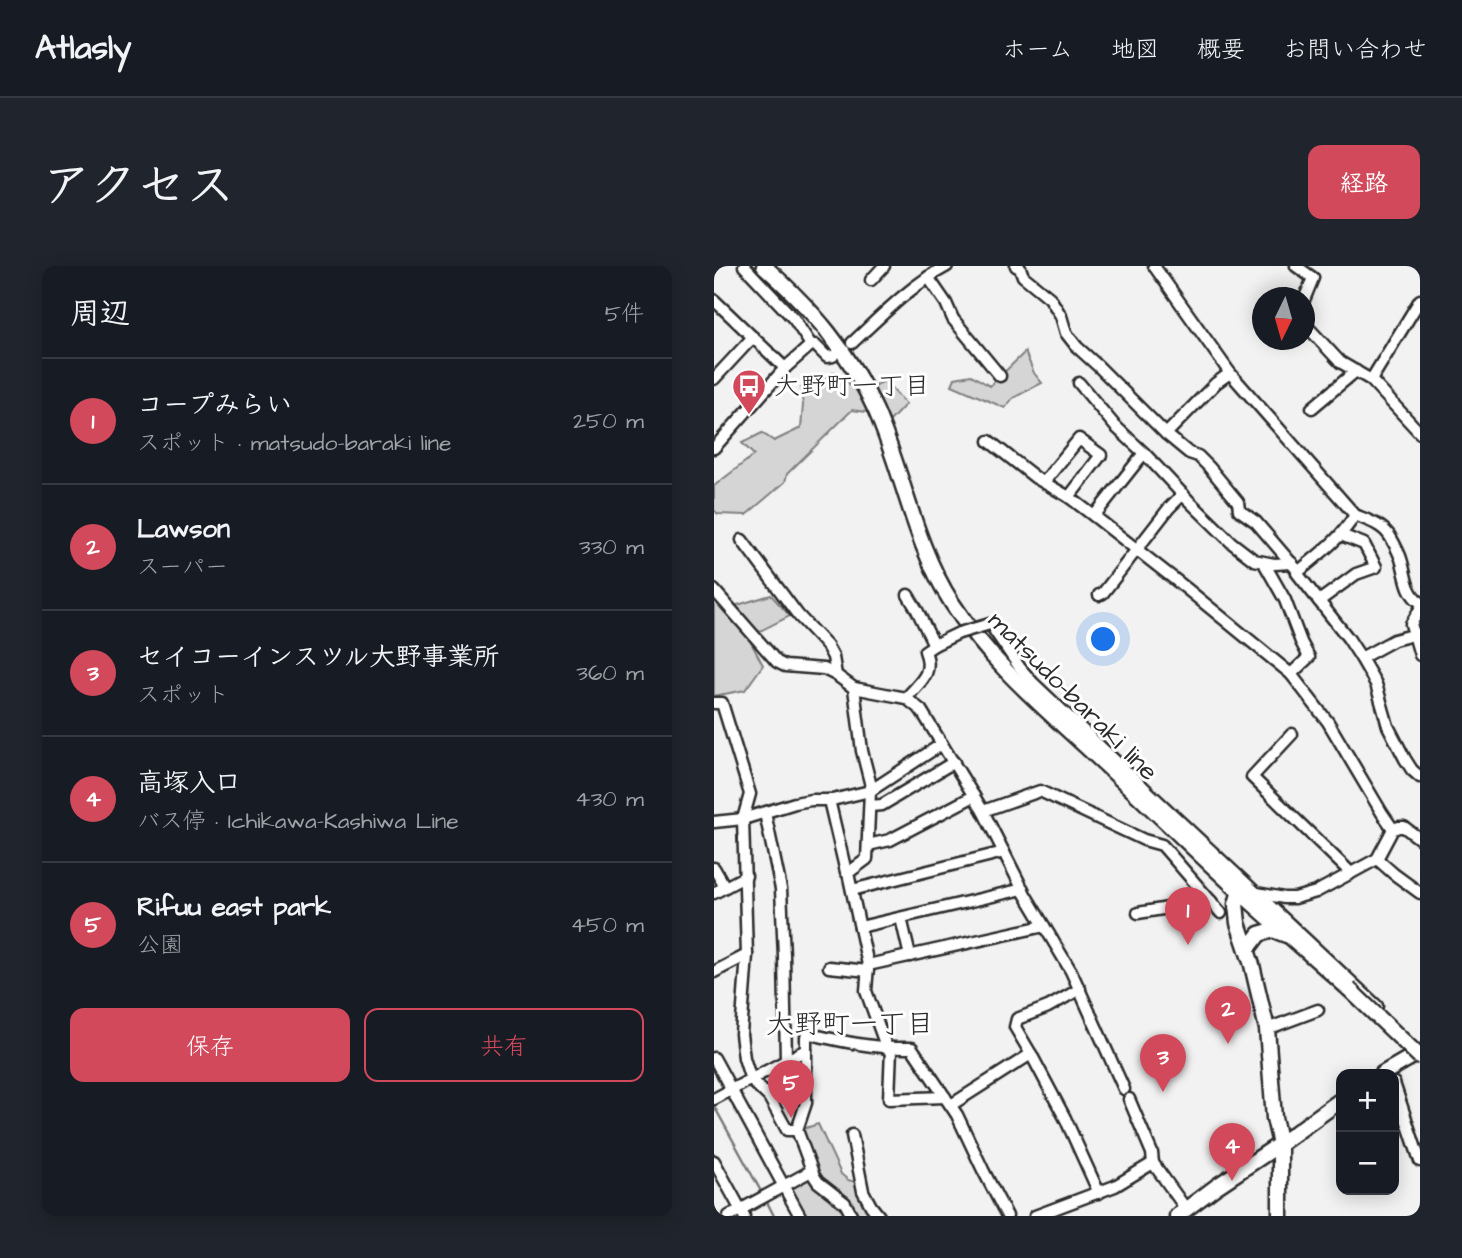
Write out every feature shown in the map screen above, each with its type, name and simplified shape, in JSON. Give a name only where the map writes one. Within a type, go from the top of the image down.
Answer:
[{"type":"main road","name":"matsudo-baraki line","points":[[764,266],[817,318],[856,370],[876,412],[930,563],[951,601],[995,660],[1138,789],[1240,891],[1420,1055]]},
{"type":"main road","points":[[1240,891],[1236,904],[1238,923],[1256,981],[1270,1049],[1274,1118],[1280,1144],[1280,1216]]},
{"type":"main road","points":[[1247,950],[1259,934],[1266,931],[1273,930],[1296,940]]},
{"type":"main road","points":[[1398,1069],[1420,1055]]},
{"type":"main road","points":[[1181,1212],[1336,1104]]},
{"type":"street","points":[[744,266],[794,319],[811,345],[815,345],[827,357],[834,356]]},
{"type":"street","points":[[872,279],[884,266]]},
{"type":"street","points":[[852,343],[894,304],[928,277],[947,266]]},
{"type":"street","points":[[1154,266],[1230,373],[1355,514],[1375,523],[1388,533],[1400,556],[1410,591],[1420,601]]},
{"type":"street","points":[[1296,266],[1313,278],[1309,287]]},
{"type":"street","points":[[1020,267],[1023,276],[1050,298],[1066,333],[1077,347],[1166,434],[1209,467],[1238,502],[1239,510],[1256,522],[1295,567],[1361,658],[1376,684],[1388,726],[1405,759],[1420,777]]},
{"type":"street","points":[[928,277],[946,303],[953,319],[1000,376]]},
{"type":"street","points":[[714,300],[785,368]]},
{"type":"street","points":[[1371,380],[1420,300]]},
{"type":"street","points":[[1315,335],[1340,362],[1371,380],[1420,433]]},
{"type":"street","points":[[716,371],[753,337]]},
{"type":"street","points":[[714,448],[785,368],[811,345]]},
{"type":"street","points":[[1312,408],[1356,371]]},
{"type":"street","points":[[1166,434],[1208,391],[1230,373]]},
{"type":"street","points":[[1079,383],[1115,426],[1188,500],[1232,543],[1254,560],[1295,567],[1341,535],[1355,514]]},
{"type":"street","points":[[1044,482],[1079,439],[1101,456],[1069,497]]},
{"type":"street","points":[[989,441],[1019,466],[1069,497],[1136,548],[1291,674],[1328,722],[1393,829]]},
{"type":"street","points":[[1094,516],[1144,453]]},
{"type":"street","points":[[1098,596],[1169,508],[1184,494]]},
{"type":"street","points":[[1319,601],[1356,574],[1376,567],[1364,544],[1341,535]]},
{"type":"street","points":[[742,540],[798,615],[827,646],[833,657],[836,674]]},
{"type":"street","points":[[1264,563],[1285,600],[1309,657],[1291,674]]},
{"type":"street","points":[[714,590],[777,662],[785,666],[824,668],[854,688],[906,698],[921,710],[983,811],[1023,889],[1071,971],[1152,1153],[1153,1163],[1181,1212]]},
{"type":"street","points":[[908,595],[934,645]]},
{"type":"street","points":[[1420,609],[1411,624],[1420,654]]},
{"type":"street","points":[[906,698],[928,669],[929,661],[925,651],[959,633],[990,624],[1033,683],[1138,789],[1257,893],[1383,1012]]},
{"type":"street","points":[[1361,658],[1394,640],[1413,635]]},
{"type":"street","points":[[848,873],[867,859],[871,786],[862,751],[854,688]]},
{"type":"street","points":[[714,702],[722,703],[750,794],[743,818],[747,955],[741,1034],[744,1058],[751,1080],[769,1097],[787,1129],[797,1130]]},
{"type":"street","points":[[1292,734],[1252,777],[1351,873]]},
{"type":"street","points":[[714,822],[765,813],[795,803],[829,800],[870,791],[942,744]]},
{"type":"street","points":[[870,806],[882,805],[954,762]]},
{"type":"street","points":[[983,811],[1040,791],[1144,840],[1162,845],[1221,913]]},
{"type":"street","points":[[868,845],[890,841],[974,796]]},
{"type":"street","points":[[829,800],[868,968],[866,991],[889,1049],[889,1099],[948,1101],[1031,1054]]},
{"type":"street","points":[[765,813],[781,889],[786,1060]]},
{"type":"street","points":[[1257,893],[1295,898],[1316,892],[1377,859],[1393,829],[1399,827],[1404,827],[1420,839]]},
{"type":"street","points":[[852,890],[1004,852]]},
{"type":"street","points":[[1377,859],[1420,893]]},
{"type":"street","points":[[714,868],[724,887]]},
{"type":"street","points":[[714,893],[746,876]]},
{"type":"street","points":[[860,927],[1023,889]]},
{"type":"street","points":[[1138,913],[1211,901]]},
{"type":"street","points":[[901,918],[910,956]]},
{"type":"street","points":[[829,967],[868,968],[1044,926]]},
{"type":"street","points":[[715,968],[747,955]]},
{"type":"street","points":[[1080,989],[1048,1007],[1017,1019],[1015,1027],[1065,1118],[1099,1193]]},
{"type":"street","points":[[1267,1028],[1318,1010]]},
{"type":"street","points":[[852,1216],[845,1203],[818,1182],[811,1171],[797,1130],[806,1103],[806,1037],[810,1034],[856,1045],[889,1049],[912,1048],[965,1129],[1007,1216]]},
{"type":"street","points":[[714,1099],[806,1050]]},
{"type":"street","points":[[714,1058],[800,1216]]},
{"type":"street","points":[[1399,1103],[1420,1161]]},
{"type":"street","points":[[852,1135],[863,1191],[879,1216]]},
{"type":"street","points":[[714,1161],[742,1213]]},
{"type":"street","points":[[1035,1216],[1115,1186],[1153,1163]]},
{"type":"street","points":[[729,1216],[742,1213],[811,1171]]},
{"type":"shaded area","points":[[1025,352],[1034,373],[1042,383],[1013,398],[1005,408],[952,385],[955,378],[971,375],[990,386]]},
{"type":"shaded area","points":[[835,372],[859,392],[885,381],[906,404],[890,421],[880,410],[852,410],[787,474],[785,482],[746,515],[718,514],[714,510],[714,486],[754,455],[742,443],[762,433],[774,441],[801,428],[801,388]]},
{"type":"shaded area","points":[[771,595],[790,616],[748,637],[763,665],[745,690],[714,696],[714,598],[724,609]]},
{"type":"shaded area","points":[[818,1124],[841,1174],[856,1182],[873,1216],[858,1216],[850,1200],[818,1174],[803,1129]]},
{"type":"shaded area","points":[[809,1177],[842,1207],[847,1216],[804,1216],[789,1189]]},
{"type":"waterway","points":[[714,1106],[763,1195]]},
{"type":"waterway","points":[[766,1200],[774,1216]]},
{"type":"place","name":"大野町一丁目","points":[[749,416]]},
{"type":"place","name":"コープみらい","points":[[1188,945]]},
{"type":"place","name":"Lawson","points":[[1228,1044]]},
{"type":"place","name":"セイコーインスツル大野事業所","points":[[1163,1092]]},
{"type":"place","name":"Rifuu east park","points":[[791,1118]]},
{"type":"place","name":"高塚入口","points":[[1232,1181]]},
{"type":"district","name":"大野町一丁目","points":[[850,1024]]}]
